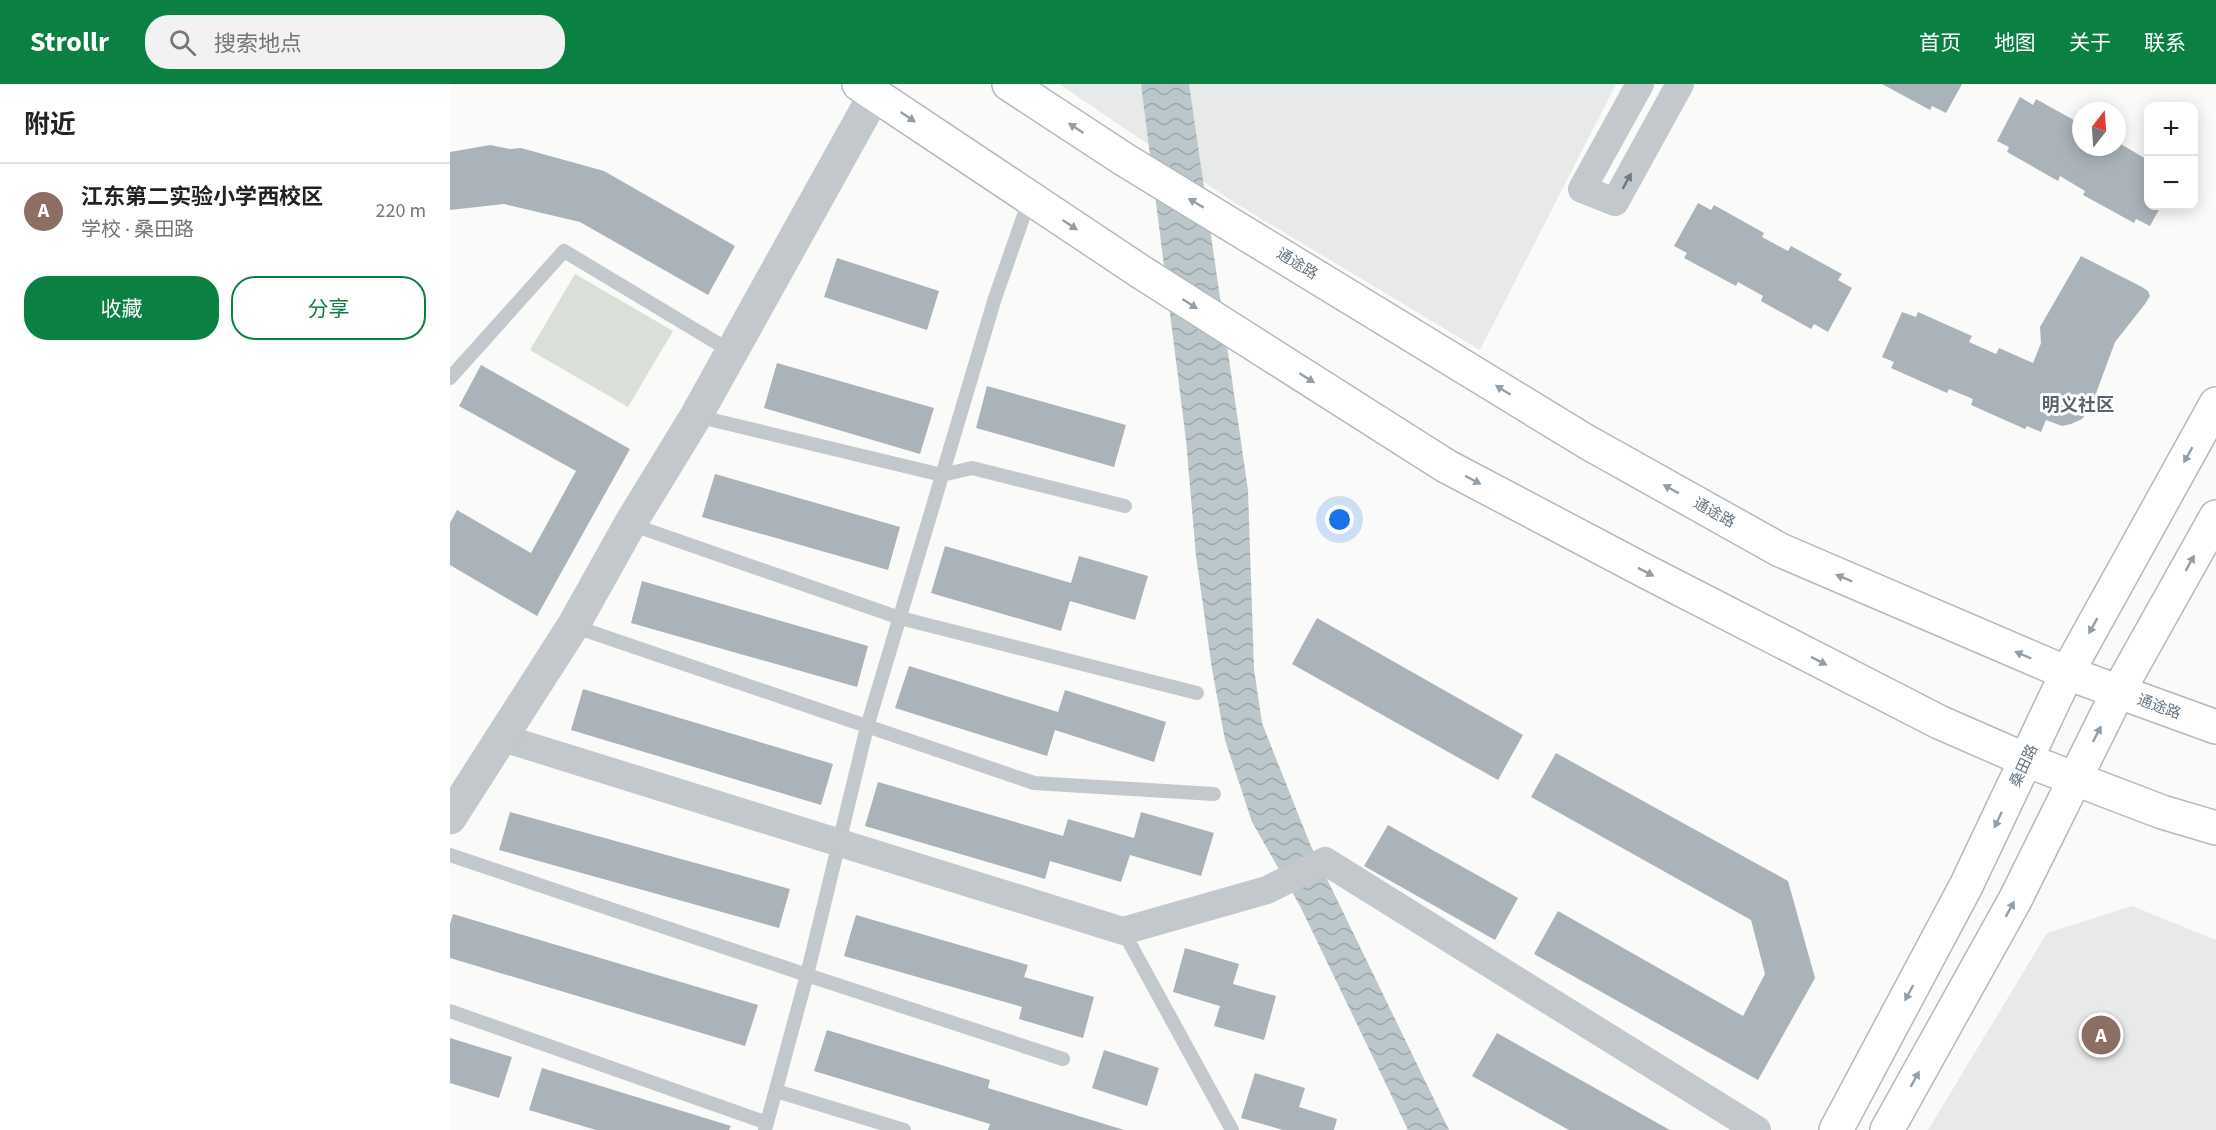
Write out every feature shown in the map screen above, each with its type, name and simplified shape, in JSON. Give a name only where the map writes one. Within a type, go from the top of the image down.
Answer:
[{"type":"main road","name":"通途路","points":[[1009,84],[1125,160],[1587,442],[1780,550],[2067,673],[2216,727]]},
{"type":"main road","points":[[867,89],[1141,272],[1446,466],[1645,572],[1939,722],[2026,760],[2163,812],[2216,828]]},
{"type":"main road","name":"桑田路","points":[[1836,1130],[1966,886],[2067,673],[2216,404]]},
{"type":"main road","points":[[1887,1130],[2015,900],[2118,692],[2216,517]]},
{"type":"street","points":[[1640,84],[1582,189],[1615,202],[1680,84]]},
{"type":"street","points":[[450,818],[573,626],[630,524],[696,416],[732,352],[867,89]]},
{"type":"street","points":[[502,738],[1123,932],[1267,890],[1325,861],[1757,1130]]},
{"type":"lane","points":[[450,1011],[766,1126],[807,975],[867,727],[995,298],[1030,198]]},
{"type":"lane","points":[[450,378],[564,251],[732,352]]},
{"type":"lane","points":[[696,416],[942,475],[972,468],[1125,506]]},
{"type":"lane","points":[[630,524],[900,618],[1197,693]]},
{"type":"lane","points":[[573,626],[1034,783],[1215,794]]},
{"type":"lane","points":[[450,855],[1063,1059]]},
{"type":"lane","points":[[1123,932],[1232,1130]]},
{"type":"lane","points":[[776,1091],[904,1130]]},
{"type":"shaded area","points":[[1059,84],[1616,84],[1480,350],[1235,203]]},
{"type":"shaded area","points":[[575,274],[673,331],[628,407],[530,350]]},
{"type":"shaded area","points":[[2132,906],[2216,940],[2216,1130],[1928,1130],[2047,933]]},
{"type":"water","points":[[1141,84],[1189,84],[1248,490],[1254,669],[1262,723],[1310,844],[1449,1130],[1408,1130],[1300,906],[1252,822],[1225,740],[1196,556],[1186,440]]},
{"type":"building","points":[[1882,84],[1962,84],[1946,113],[1932,106],[1930,110]]},
{"type":"building","points":[[2020,97],[2033,105],[2036,99],[2072,119],[2072,156],[2126,156],[2126,147],[2144,158],[2144,210],[2159,210],[2150,226],[2136,219],[2134,223],[2083,195],[2085,191],[2060,176],[2058,181],[2007,152],[2009,147],[1997,141]]},
{"type":"building","points":[[490,145],[510,149],[521,148],[604,171],[735,246],[708,295],[580,222],[504,204],[450,210],[450,152]]},
{"type":"building","points":[[1698,203],[1711,210],[1714,205],[1764,233],[1762,237],[1788,251],[1791,246],[1842,274],[1838,280],[1852,288],[1828,332],[1814,324],[1811,329],[1761,301],[1763,296],[1738,282],[1736,286],[1684,258],[1687,253],[1674,246]]},
{"type":"building","points":[[2081,256],[2142,287],[2148,291],[2150,296],[2115,342],[2091,407],[2082,419],[2062,426],[2046,420],[2041,432],[2027,426],[2025,429],[1971,405],[1973,399],[1949,389],[1947,393],[1891,368],[1894,362],[1882,357],[1902,312],[1916,317],[1918,312],[1972,336],[1969,342],[1996,354],[1999,348],[2033,363],[2041,343],[2040,327]]},
{"type":"building","points":[[837,258],[939,291],[927,330],[824,297]]},
{"type":"building","points":[[777,363],[934,408],[920,454],[764,408]]},
{"type":"building","points":[[481,365],[630,449],[537,616],[450,565],[450,523],[457,510],[531,553],[576,471],[459,406]]},
{"type":"building","points":[[987,386],[1126,425],[1114,467],[976,428]]},
{"type":"building","points":[[715,474],[900,527],[888,570],[702,517]]},
{"type":"building","points":[[945,546],[1071,583],[1079,556],[1148,576],[1135,620],[1070,601],[1061,631],[931,593]]},
{"type":"building","points":[[642,581],[868,646],[857,687],[631,623]]},
{"type":"building","points":[[1317,618],[1523,735],[1498,780],[1292,664]]},
{"type":"building","points":[[909,666],[1058,712],[1065,690],[1166,722],[1154,762],[1055,730],[1047,756],[895,708]]},
{"type":"building","points":[[583,689],[833,764],[821,805],[571,730]]},
{"type":"building","points":[[1556,753],[1788,881],[1815,978],[1758,1080],[1534,954],[1558,911],[1743,1016],[1765,974],[1751,920],[1531,797]]},
{"type":"building","points":[[878,782],[1063,836],[1068,819],[1134,838],[1141,812],[1214,833],[1201,876],[1130,855],[1121,882],[1050,861],[1045,879],[865,826]]},
{"type":"building","points":[[510,812],[790,889],[779,928],[499,850]]},
{"type":"building","points":[[1388,825],[1518,898],[1495,940],[1364,866]]},
{"type":"building","points":[[453,914],[758,1005],[745,1046],[450,958],[450,924]]},
{"type":"building","points":[[856,915],[1028,965],[1024,977],[1094,997],[1083,1038],[1019,1019],[1022,1007],[844,956]]},
{"type":"building","points":[[1185,948],[1239,964],[1233,984],[1276,996],[1264,1040],[1214,1026],[1220,1006],[1173,992]]},
{"type":"building","points":[[827,1030],[990,1080],[988,1088],[1124,1130],[988,1130],[990,1124],[814,1071]]},
{"type":"building","points":[[1497,1033],[1670,1130],[1569,1130],[1472,1076]]},
{"type":"building","points":[[450,1038],[512,1057],[499,1098],[450,1083]]},
{"type":"building","points":[[1104,1050],[1159,1068],[1147,1106],[1092,1088]]},
{"type":"building","points":[[542,1068],[731,1126],[729,1130],[596,1130],[529,1110]]},
{"type":"building","points":[[1255,1073],[1305,1088],[1299,1107],[1337,1119],[1334,1130],[1283,1130],[1241,1118]]},
{"type":"place","name":"江东第二实验小学西校区","points":[[2101,1035]]},
{"type":"district","name":"明义社区","points":[[2078,405]]}]
